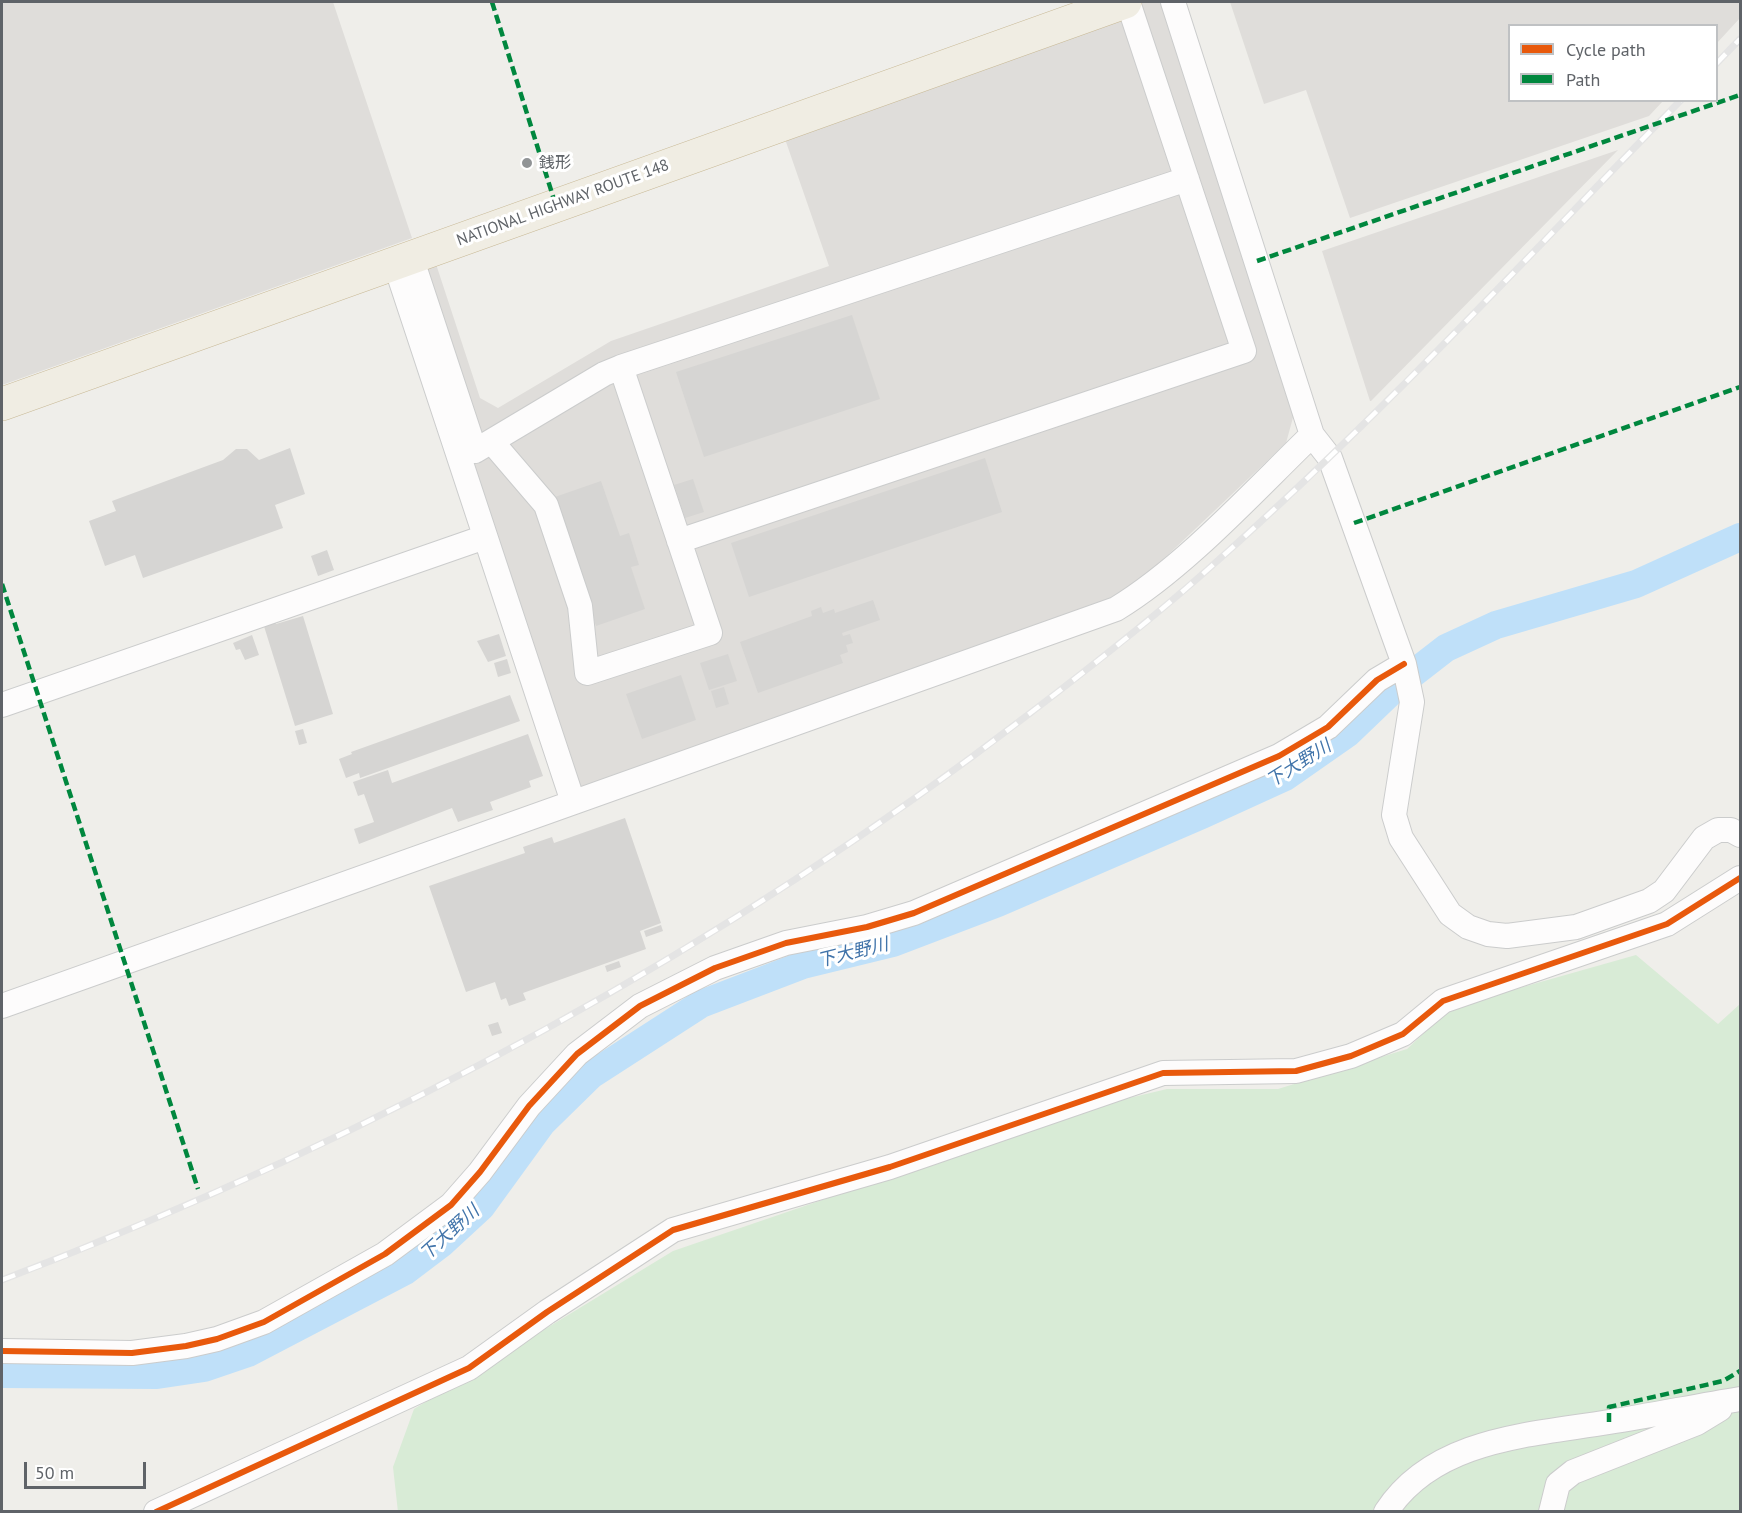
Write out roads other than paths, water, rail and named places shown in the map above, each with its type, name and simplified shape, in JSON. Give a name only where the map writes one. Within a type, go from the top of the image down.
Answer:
[{"type":"highway","name":"NATIONAL HIGHWAY ROUTE 148","points":[[2,404],[1127,2]]},
{"type":"street","points":[[679,541],[1244,351],[1127,2]]},
{"type":"street","points":[[1173,2],[1312,435],[1330,458],[1404,664],[1412,702],[1394,815],[1401,838],[1450,914],[1468,927],[1488,934],[1508,936],[1576,927],[1650,901],[1664,891],[1704,838],[1718,830],[1731,830],[1740,835]]},
{"type":"street","points":[[403,260],[476,451],[604,374],[621,367],[1187,179]]},
{"type":"street","points":[[403,260],[485,537],[573,802]]},
{"type":"street","points":[[492,442],[546,505],[580,606],[587,673],[710,633],[621,367]]},
{"type":"street","points":[[2,1006],[1116,609],[1138,595],[1177,563],[1312,435]]},
{"type":"street","points":[[2,705],[485,537]]},
{"type":"street","points":[[2,1351],[132,1353],[207,1342],[264,1322],[385,1254],[451,1205],[480,1172],[529,1106],[561,1071],[578,1054],[640,1006],[715,968],[786,943],[867,927],[914,914],[1279,756],[1328,727],[1377,680],[1404,664]]},
{"type":"street","points":[[156,1512],[469,1368],[547,1312],[674,1230],[890,1167],[1163,1073],[1296,1071],[1351,1056],[1403,1034],[1443,1001],[1667,924],[1740,878]]},
{"type":"street","points":[[1386,1512],[1414,1480],[1436,1464],[1466,1450],[1529,1435],[1737,1400]]},
{"type":"street","points":[[1551,1512],[1558,1484],[1573,1472],[1697,1423],[1737,1400]]},
{"type":"waterway","name":"下大野川","points":[[2,1374],[157,1375],[204,1368],[248,1353],[405,1271],[442,1243],[481,1207],[542,1123],[591,1075],[701,1004],[803,965],[893,943],[998,903],[1202,815],[1285,777],[1348,733],[1397,686],[1446,648],[1496,625],[1636,584],[1740,537]]},
{"type":"railway","points":[[1718,62],[1740,39]]},
{"type":"railway","points":[[2,1280],[139,1225],[273,1166],[406,1103],[536,1034],[663,962],[788,884],[910,801],[1029,714],[1124,640],[1193,583],[1276,508],[1452,336],[1679,102]]},
{"type":"place","name":"銭形","points":[[527,163]]}]
